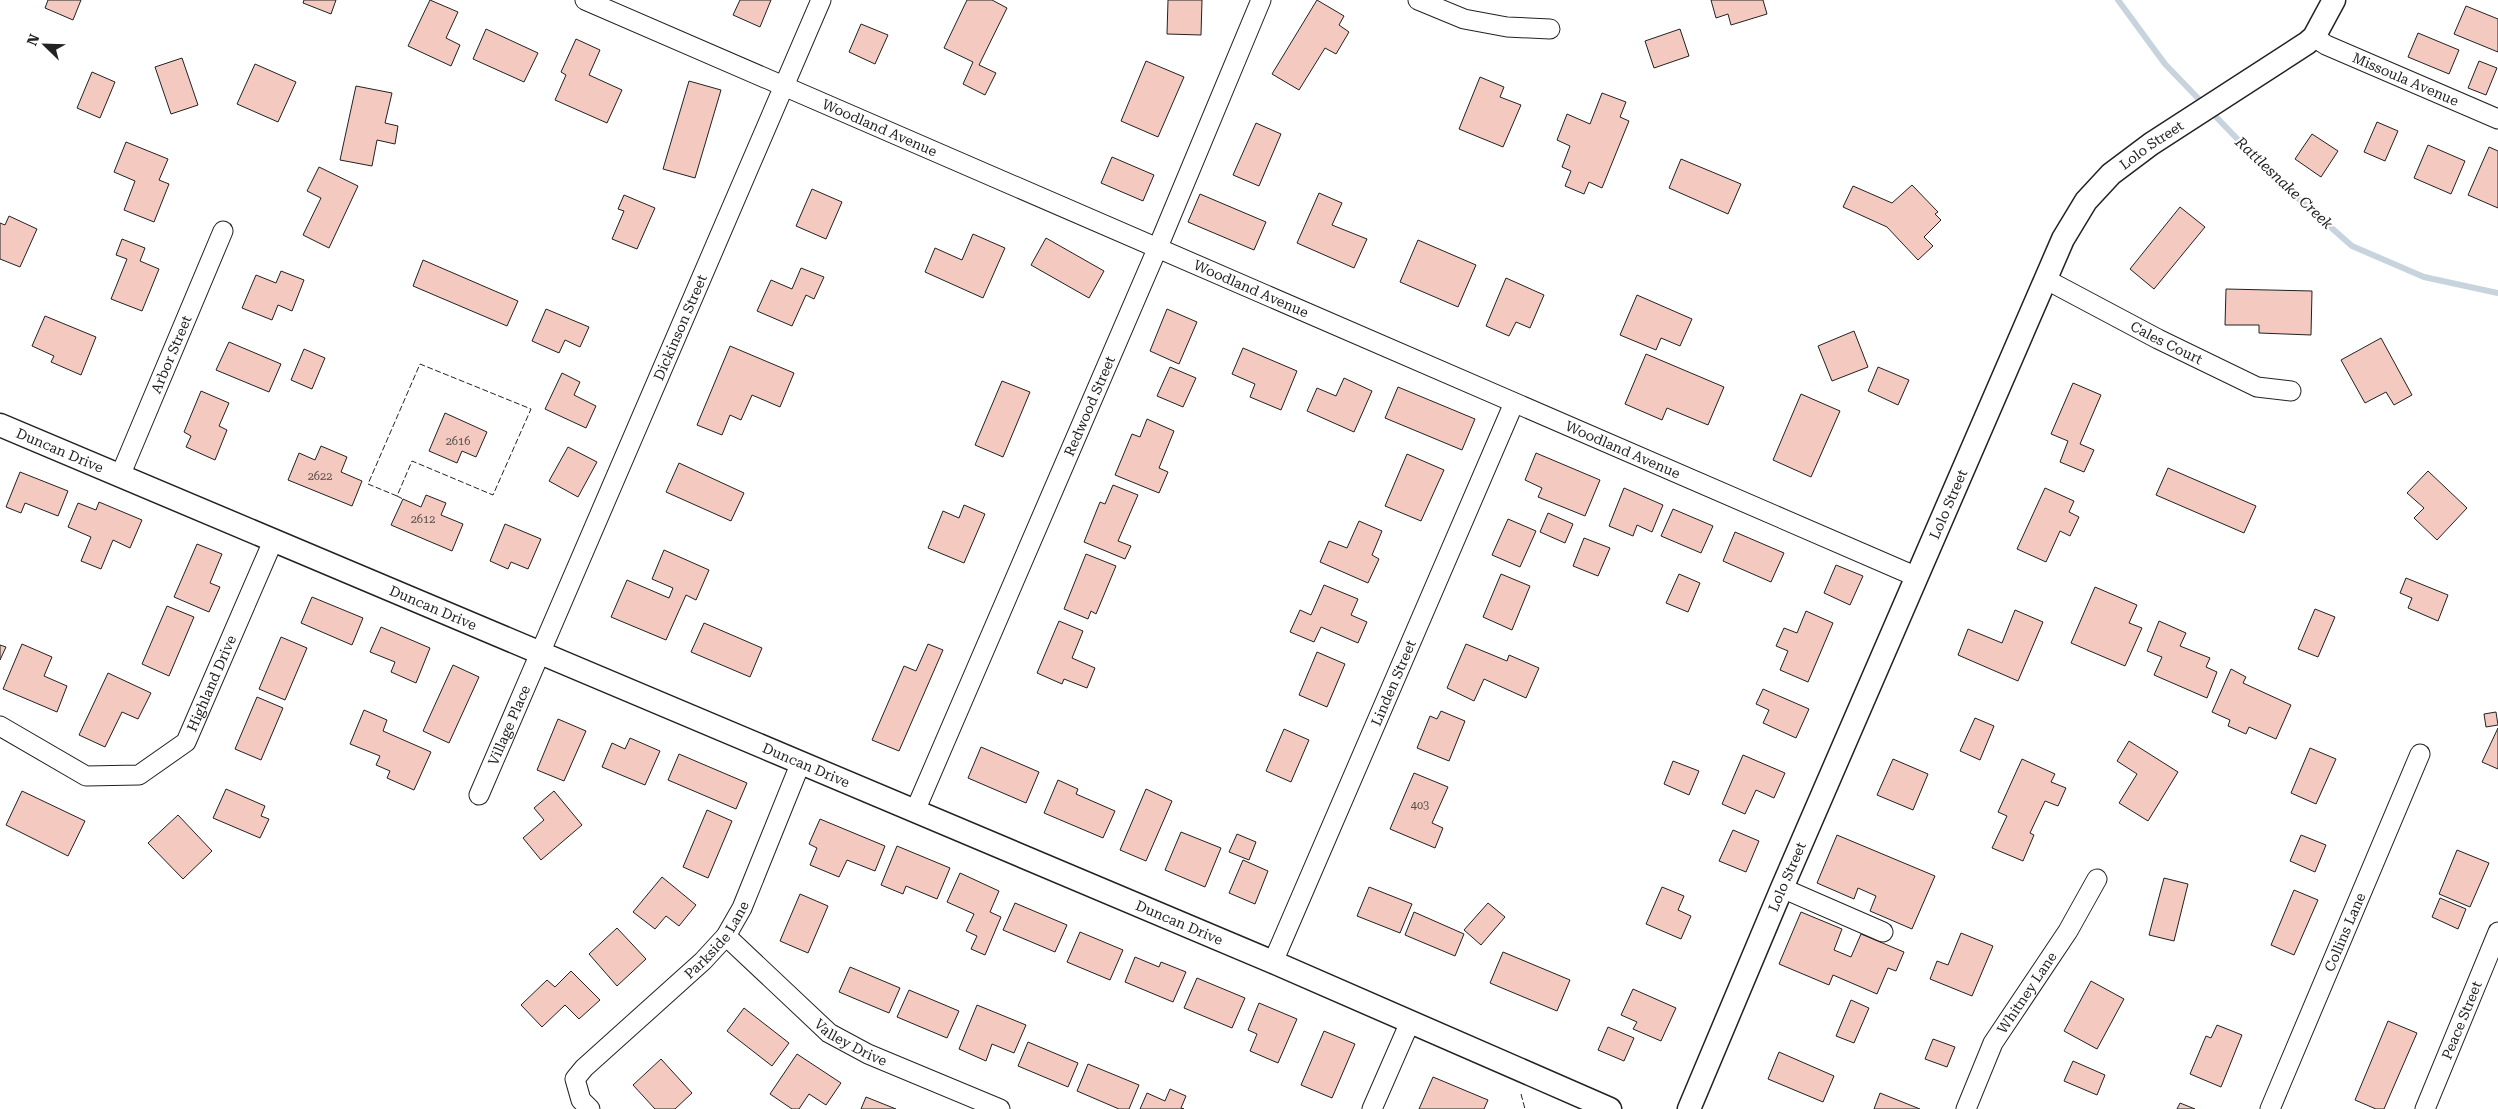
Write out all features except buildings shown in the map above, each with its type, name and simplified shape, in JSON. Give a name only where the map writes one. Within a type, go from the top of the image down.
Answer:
[{"type":"street","name":"Woodland Avenue","points":[[585,0],[1917,577]]},
{"type":"street","name":"Dickinson Street","points":[[538,654],[821,0]]},
{"type":"street","name":"Redwood Street","points":[[915,811],[1158,247],[1261,0]]},
{"type":"street","points":[[1418,0],[1464,19],[1507,27],[1550,29]]},
{"type":"street","name":"Lolo Street","points":[[1689,1109],[1782,888],[2047,280],[2063,239],[2086,201],[2111,174],[2151,144],[2314,37],[2334,0]]},
{"type":"street","name":"Missoula Avenue","points":[[2314,37],[2326,45],[2498,119]]},
{"type":"street","name":"Arbor Street","points":[[120,476],[223,232]]},
{"type":"street","name":"Cales Court","points":[[2047,280],[2158,339],[2258,387],[2291,391]]},
{"type":"street","name":"Linden Street","points":[[1273,962],[1514,403]]},
{"type":"street","name":"Duncan Drive","points":[[0,425],[538,654],[800,762],[1273,962],[1610,1109]]},
{"type":"street","name":"Highland Drive","points":[[0,726],[86,776],[139,775],[186,742],[273,542]]},
{"type":"street","name":"Village Place","points":[[479,795],[538,654]]},
{"type":"street","name":"Collins Lane","points":[[2270,1109],[2420,754]]},
{"type":"street","name":"Parkside Lane","points":[[590,1109],[581,1100],[574,1079],[703,960],[726,936],[742,908],[800,762]]},
{"type":"street","name":"Whitney Lane","points":[[1966,1109],[1994,1043],[2068,931],[2097,879]]},
{"type":"street","points":[[1782,888],[1883,932]]},
{"type":"street","name":"Peace Street","points":[[2424,1109],[2498,932]]},
{"type":"street","name":"Valley Drive","points":[[726,936],[829,1033],[868,1054],[1000,1109]]},
{"type":"street","points":[[1372,1109],[1410,1022]]},
{"type":"waterway","name":"Rattlesnake Creek","points":[[2118,0],[2165,64],[2275,178],[2352,246],[2424,277],[2498,293]]},
{"type":"fence","points":[[397,496],[368,484],[420,364],[531,409],[493,495],[412,461],[397,496],[403,499]]},
{"type":"fence","points":[[1521,1094],[1525,1109]]}]
